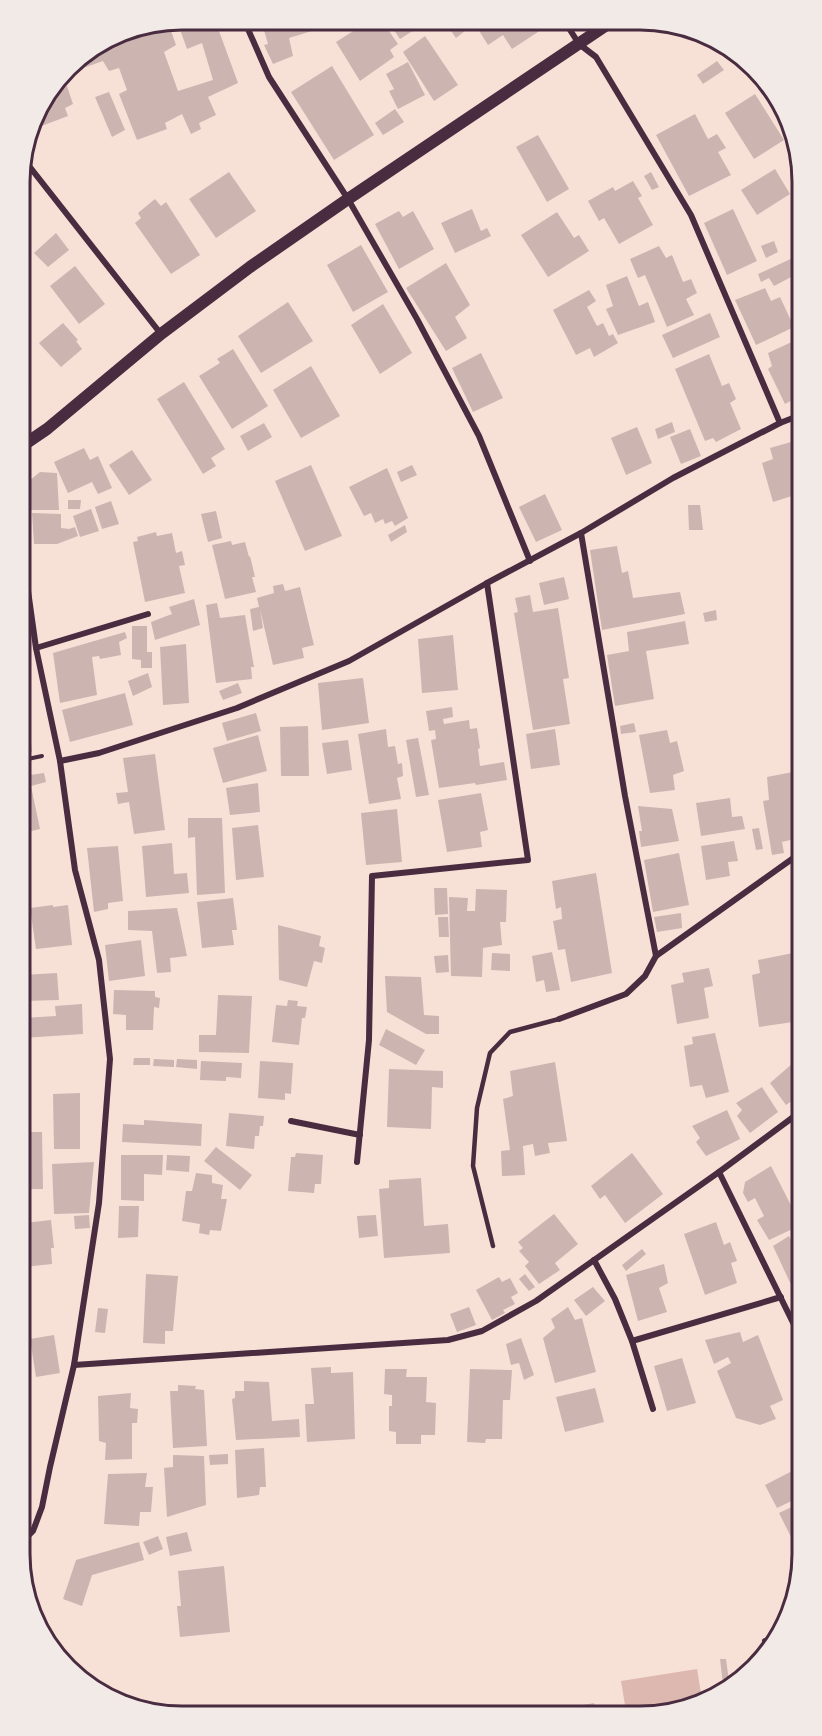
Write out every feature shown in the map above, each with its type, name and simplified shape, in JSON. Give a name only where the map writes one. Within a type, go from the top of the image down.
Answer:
[{"type":"main road","points":[[30,441],[161,334],[250,267],[348,198],[599,30]]},
{"type":"street","points":[[248,30],[269,77],[348,198],[417,319],[479,436],[530,561]]},
{"type":"street","points":[[570,30],[579,44],[596,57],[691,215],[780,423]]},
{"type":"street","points":[[30,168],[161,334]]},
{"type":"street","points":[[60,761],[99,753],[237,708],[349,661],[581,533],[673,478],[792,418]]},
{"type":"street","points":[[581,533],[625,796],[656,956]]},
{"type":"street","points":[[357,1162],[369,1040],[372,876],[528,860],[487,583]]},
{"type":"street","points":[[30,605],[36,648],[60,761],[75,870],[99,960],[110,1059],[99,1203],[74,1365],[42,1507],[30,1534]]},
{"type":"street","points":[[36,648],[148,614]]},
{"type":"street","points":[[559,1019],[626,994],[645,976],[656,956],[792,860]]},
{"type":"street","points":[[74,1365],[448,1340],[482,1331],[536,1301],[719,1173],[792,1118]]},
{"type":"street","points":[[291,1121],[360,1135]]},
{"type":"street","points":[[719,1173],[792,1319]]},
{"type":"street","points":[[594,1260],[615,1299],[632,1341],[653,1409]]},
{"type":"street","points":[[632,1341],[782,1297]]},
{"type":"lane","points":[[493,1246],[473,1166],[477,1108],[490,1053],[510,1032],[559,1019]]},
{"type":"shaded area","points":[[697,1669],[701,1693],[659,1705],[625,1706],[621,1681]]},
{"type":"building","points":[[180,30],[219,30],[238,83],[208,97],[216,115],[199,123],[201,129],[191,134],[182,114],[165,123],[167,129],[137,140],[119,94],[127,90],[119,68],[109,71],[103,61],[85,65],[106,50],[133,38],[171,31],[176,45],[164,52],[178,91],[213,80],[202,43],[187,49]]},
{"type":"building","points":[[264,30],[315,30],[289,38],[293,56],[273,64],[264,45],[268,44]]},
{"type":"building","points":[[355,30],[388,30],[398,44],[390,50],[394,57],[360,81],[336,42]]},
{"type":"building","points":[[394,30],[414,30],[400,39]]},
{"type":"building","points":[[450,30],[466,30],[456,38]]},
{"type":"building","points":[[479,30],[541,30],[512,49],[503,35],[488,45]]},
{"type":"building","points":[[425,36],[458,85],[434,101],[403,52]]},
{"type":"building","points":[[717,61],[724,70],[703,84],[697,75]]},
{"type":"building","points":[[408,62],[425,95],[398,109],[389,91],[394,89],[386,74]]},
{"type":"building","points":[[332,66],[374,135],[334,160],[291,92]]},
{"type":"building","points":[[67,86],[73,104],[65,108],[68,116],[41,126],[50,106],[63,87]]},
{"type":"building","points":[[109,92],[125,130],[112,137],[95,97]]},
{"type":"building","points":[[755,94],[784,140],[754,159],[725,113]]},
{"type":"building","points":[[395,109],[404,122],[383,135],[375,123]]},
{"type":"building","points":[[695,114],[708,139],[717,134],[726,148],[718,152],[731,175],[689,196],[656,135]]},
{"type":"building","points":[[538,135],[569,189],[547,202],[516,147]]},
{"type":"building","points":[[775,169],[790,194],[757,215],[741,190]]},
{"type":"building","points":[[229,172],[256,211],[216,238],[189,199]]},
{"type":"building","points":[[651,172],[659,187],[652,190],[644,176]]},
{"type":"building","points":[[633,181],[642,196],[638,198],[653,225],[619,244],[604,218],[599,221],[588,201],[613,187],[615,191]]},
{"type":"building","points":[[155,199],[161,206],[166,202],[200,255],[171,274],[135,223],[141,218],[138,213]]},
{"type":"building","points":[[472,209],[481,231],[487,228],[491,236],[455,253],[441,223]]},
{"type":"building","points":[[733,209],[757,261],[727,275],[704,223]]},
{"type":"building","points":[[399,211],[403,217],[413,211],[434,249],[399,269],[375,224]]},
{"type":"building","points":[[557,212],[574,238],[579,235],[589,251],[548,277],[521,235]]},
{"type":"building","points":[[56,233],[69,250],[48,267],[34,253]]},
{"type":"building","points":[[774,241],[778,252],[766,258],[761,246]]},
{"type":"building","points":[[361,245],[388,292],[353,312],[327,265]]},
{"type":"building","points":[[659,246],[666,258],[672,255],[683,282],[691,279],[697,293],[686,299],[694,315],[667,327],[645,275],[638,278],[630,259]]},
{"type":"building","points":[[792,258],[792,277],[774,286],[769,278],[761,282],[758,274]]},
{"type":"building","points":[[446,263],[470,305],[455,317],[467,338],[446,351],[406,288]]},
{"type":"building","points":[[75,266],[105,304],[79,324],[50,286]]},
{"type":"building","points":[[627,276],[639,306],[648,302],[655,322],[618,335],[606,309],[613,306],[606,285]]},
{"type":"building","points":[[765,288],[771,301],[780,297],[792,323],[792,328],[756,345],[735,300]]},
{"type":"building","points":[[589,290],[596,301],[587,307],[597,326],[603,323],[609,336],[613,334],[618,343],[594,357],[590,348],[576,355],[553,310]]},
{"type":"building","points":[[288,302],[313,341],[261,373],[238,336]]},
{"type":"building","points":[[383,304],[412,353],[380,374],[351,325]]},
{"type":"building","points":[[710,313],[720,337],[673,358],[662,335]]},
{"type":"building","points":[[63,323],[78,340],[76,341],[82,349],[61,367],[39,343]]},
{"type":"building","points":[[792,342],[792,400],[785,404],[768,369],[772,366],[768,353]]},
{"type":"building","points":[[233,349],[268,406],[232,429],[199,376],[220,363],[217,359]]},
{"type":"building","points":[[481,353],[503,398],[473,412],[452,368]]},
{"type":"building","points":[[709,354],[722,386],[729,383],[736,399],[730,403],[741,429],[716,442],[713,438],[705,441],[675,369]]},
{"type":"building","points":[[311,366],[340,416],[301,438],[273,390]]},
{"type":"building","points":[[184,382],[225,449],[211,458],[216,466],[203,474],[157,399]]},
{"type":"building","points":[[672,422],[675,432],[658,439],[655,429]]},
{"type":"building","points":[[264,423],[272,437],[248,451],[240,436]]},
{"type":"building","points":[[637,427],[652,463],[626,475],[611,438]]},
{"type":"building","points":[[690,429],[701,456],[681,464],[670,437]]},
{"type":"building","points":[[792,442],[792,496],[773,502],[762,463],[773,459],[770,448]]},
{"type":"building","points":[[84,448],[90,460],[98,456],[112,488],[98,494],[92,482],[68,493],[54,462]]},
{"type":"building","points":[[132,450],[152,480],[129,495],[109,465]]},
{"type":"building","points":[[311,465],[342,536],[305,551],[275,481]]},
{"type":"building","points":[[412,465],[417,475],[401,482],[397,472]]},
{"type":"building","points":[[387,468],[408,518],[395,526],[392,521],[385,524],[383,519],[375,523],[371,513],[364,516],[349,487]]},
{"type":"building","points":[[40,472],[57,473],[59,510],[31,510],[30,480]]},
{"type":"building","points":[[545,494],[562,530],[536,542],[519,507]]},
{"type":"building","points":[[68,500],[81,500],[80,509],[68,509]]},
{"type":"building","points":[[111,501],[119,524],[102,529],[95,507]]},
{"type":"building","points":[[688,505],[700,505],[703,530],[689,530]]},
{"type":"building","points":[[91,509],[99,531],[80,537],[73,516]]},
{"type":"building","points":[[216,511],[222,538],[208,542],[201,514]]},
{"type":"building","points":[[32,513],[61,514],[61,528],[75,527],[78,536],[57,544],[34,544]]},
{"type":"building","points":[[405,525],[407,532],[391,542],[388,535]]},
{"type":"building","points":[[156,532],[157,536],[172,533],[176,553],[182,551],[185,565],[179,566],[185,593],[145,602],[133,542],[138,541],[137,537]]},
{"type":"building","points":[[231,541],[232,545],[245,542],[255,577],[252,577],[256,592],[225,599],[212,545]]},
{"type":"building","points":[[617,546],[622,573],[628,571],[633,598],[680,592],[685,614],[602,630],[590,550]]},
{"type":"building","points":[[564,577],[569,599],[544,605],[539,583]]},
{"type":"building","points":[[283,584],[285,591],[300,587],[314,645],[302,648],[304,658],[273,665],[260,609],[263,628],[253,631],[250,609],[259,607],[257,598],[274,593],[273,586]]},
{"type":"building","points":[[530,595],[533,612],[558,608],[569,678],[563,679],[570,724],[533,730],[514,613],[518,612],[515,598]]},
{"type":"building","points":[[194,599],[200,625],[155,640],[151,622],[172,614],[169,607]]},
{"type":"building","points":[[217,603],[220,618],[245,615],[254,667],[251,667],[252,679],[216,683],[206,605]]},
{"type":"building","points":[[716,610],[717,620],[705,622],[703,613]]},
{"type":"building","points":[[685,621],[689,644],[646,651],[654,699],[615,706],[607,655],[629,651],[627,632]]},
{"type":"building","points":[[132,626],[147,626],[147,652],[152,652],[152,668],[141,668],[141,660],[132,659]]},
{"type":"building","points":[[125,632],[127,638],[119,642],[121,655],[100,659],[99,656],[92,657],[97,695],[60,703],[53,653]]},
{"type":"building","points":[[453,635],[458,690],[422,693],[418,639]]},
{"type":"building","points":[[186,644],[189,703],[163,705],[160,647]]},
{"type":"building","points":[[148,673],[152,687],[133,696],[128,681]]},
{"type":"building","points":[[363,678],[369,723],[322,730],[318,683]]},
{"type":"building","points":[[238,683],[242,693],[223,700],[219,691]]},
{"type":"building","points":[[125,693],[133,725],[70,742],[62,710]]},
{"type":"building","points":[[452,707],[453,717],[443,719],[444,724],[469,720],[470,729],[477,728],[480,766],[504,762],[507,780],[439,788],[431,740],[436,739],[435,730],[429,731],[426,711]]},
{"type":"building","points":[[256,713],[261,731],[227,741],[222,723]]},
{"type":"building","points":[[634,723],[636,732],[621,734],[620,726]]},
{"type":"building","points":[[308,726],[309,776],[281,776],[280,727]]},
{"type":"building","points":[[386,729],[388,747],[395,746],[398,764],[402,763],[403,776],[397,778],[401,799],[369,804],[358,734]]},
{"type":"building","points":[[555,729],[560,765],[531,769],[526,734]]},
{"type":"building","points":[[667,730],[670,743],[677,741],[684,771],[673,775],[675,790],[650,793],[639,735]]},
{"type":"building","points":[[258,735],[267,771],[223,783],[213,748]]},
{"type":"building","points":[[418,738],[429,795],[416,797],[406,740]]},
{"type":"building","points":[[348,740],[352,770],[327,774],[322,743]]},
{"type":"building","points":[[155,754],[165,830],[134,834],[129,802],[118,804],[116,793],[128,792],[123,758]]},
{"type":"building","points":[[792,772],[792,840],[782,842],[784,853],[772,855],[763,801],[769,800],[767,777]]},
{"type":"building","points":[[44,773],[46,782],[31,786],[40,829],[30,831],[30,775]]},
{"type":"building","points":[[258,783],[260,812],[230,815],[226,788]]},
{"type":"building","points":[[481,793],[488,830],[480,832],[482,847],[447,852],[438,800]]},
{"type":"building","points":[[730,798],[732,817],[742,816],[745,829],[701,836],[696,803]]},
{"type":"building","points":[[638,806],[672,809],[679,841],[641,847],[639,831],[642,831]]},
{"type":"building","points":[[397,809],[402,862],[366,865],[361,813]]},
{"type":"building","points":[[188,818],[222,818],[225,893],[197,895],[195,837],[188,838]]},
{"type":"building","points":[[258,825],[264,877],[236,880],[232,828]]},
{"type":"building","points":[[759,828],[763,849],[756,850],[752,829]]},
{"type":"building","points":[[734,841],[738,861],[728,862],[730,876],[706,880],[701,846]]},
{"type":"building","points":[[172,843],[174,874],[187,873],[189,893],[146,897],[142,846]]},
{"type":"building","points":[[118,846],[123,901],[108,903],[108,909],[94,912],[87,848]]},
{"type":"building","points":[[679,853],[689,905],[653,912],[644,860]]},
{"type":"building","points":[[596,873],[612,973],[571,982],[565,949],[558,950],[553,921],[562,919],[561,907],[556,909],[552,881]]},
{"type":"building","points":[[434,888],[447,888],[448,914],[435,915]]},
{"type":"building","points":[[476,889],[507,890],[506,922],[500,922],[502,945],[483,948],[482,977],[451,976],[449,897],[468,898],[467,911],[475,911]]},
{"type":"building","points":[[233,898],[237,930],[232,930],[234,945],[202,948],[197,902]]},
{"type":"building","points":[[53,905],[53,907],[68,905],[72,945],[36,949],[30,908]]},
{"type":"building","points":[[177,908],[187,956],[170,958],[171,972],[157,973],[152,931],[128,930],[128,911]]},
{"type":"building","points":[[681,913],[682,928],[657,932],[654,917]]},
{"type":"building","points":[[438,917],[448,917],[449,937],[439,937]]},
{"type":"building","points":[[278,925],[321,936],[319,946],[325,948],[322,963],[314,961],[307,987],[279,980]]},
{"type":"building","points":[[141,940],[145,976],[109,981],[105,945]]},
{"type":"building","points":[[552,952],[560,990],[546,992],[544,980],[536,982],[532,956]]},
{"type":"building","points":[[492,953],[510,954],[510,971],[491,970]]},
{"type":"building","points":[[792,953],[792,1022],[759,1027],[752,975],[760,973],[758,960]]},
{"type":"building","points":[[448,955],[449,972],[436,973],[434,956]]},
{"type":"building","points":[[709,968],[713,986],[704,988],[709,1018],[677,1024],[671,985],[684,982],[682,973]]},
{"type":"building","points":[[57,973],[59,1000],[30,1001],[30,975]]},
{"type":"building","points":[[385,976],[421,977],[424,1015],[439,1016],[439,1034],[426,1034],[387,1012]]},
{"type":"building","points":[[114,990],[155,991],[155,997],[160,998],[159,1008],[154,1007],[153,1030],[126,1030],[126,1015],[113,1014]]},
{"type":"building","points":[[218,995],[252,996],[249,1053],[199,1052],[199,1035],[216,1035]]},
{"type":"building","points":[[288,1000],[298,1001],[297,1006],[307,1007],[305,1018],[302,1018],[299,1045],[272,1042],[276,1005],[287,1006]]},
{"type":"building","points":[[82,1004],[83,1034],[30,1038],[30,1018],[56,1016],[55,1006]]},
{"type":"building","points":[[386,1029],[425,1050],[416,1065],[379,1045]]},
{"type":"building","points":[[715,1033],[729,1092],[706,1098],[702,1085],[690,1087],[684,1046],[693,1044],[692,1037]]},
{"type":"building","points":[[134,1058],[150,1058],[150,1065],[133,1065]]},
{"type":"building","points":[[154,1059],[174,1060],[174,1067],[153,1066]]},
{"type":"building","points":[[177,1059],[197,1060],[197,1069],[176,1067]]},
{"type":"building","points":[[201,1061],[242,1063],[241,1078],[226,1077],[226,1081],[200,1080]]},
{"type":"building","points":[[260,1061],[293,1063],[291,1094],[285,1093],[285,1100],[258,1098]]},
{"type":"building","points":[[555,1062],[567,1141],[548,1143],[550,1153],[535,1156],[533,1144],[523,1146],[525,1175],[502,1176],[501,1151],[510,1150],[503,1099],[513,1096],[510,1071]]},
{"type":"building","points":[[792,1064],[792,1101],[786,1105],[770,1083]]},
{"type":"building","points":[[389,1069],[443,1071],[443,1088],[432,1087],[431,1129],[387,1127]]},
{"type":"building","points":[[762,1087],[778,1112],[750,1133],[737,1116],[742,1110],[736,1103]]},
{"type":"building","points":[[80,1093],[80,1149],[54,1149],[53,1094]]},
{"type":"building","points":[[727,1110],[740,1139],[706,1156],[696,1142],[700,1138],[692,1126]]},
{"type":"building","points":[[229,1113],[264,1116],[259,1136],[255,1136],[254,1149],[226,1146]]},
{"type":"building","points":[[144,1120],[202,1124],[201,1146],[122,1142],[123,1124],[144,1125]]},
{"type":"building","points":[[30,1132],[42,1132],[43,1189],[30,1189]]},
{"type":"building","points":[[216,1147],[252,1175],[240,1190],[204,1161]]},
{"type":"building","points":[[296,1153],[323,1155],[321,1184],[315,1184],[314,1193],[288,1191],[291,1157],[295,1157]]},
{"type":"building","points":[[632,1153],[663,1194],[625,1223],[605,1195],[600,1199],[591,1186]]},
{"type":"building","points":[[121,1155],[163,1155],[162,1175],[144,1174],[144,1201],[121,1200]]},
{"type":"building","points":[[167,1155],[190,1156],[189,1172],[166,1170]]},
{"type":"building","points":[[94,1162],[89,1213],[54,1214],[52,1164]]},
{"type":"building","points":[[771,1166],[792,1207],[792,1229],[769,1240],[757,1220],[764,1216],[755,1198],[748,1202],[743,1193],[745,1182]]},
{"type":"building","points":[[196,1173],[212,1175],[212,1183],[223,1185],[221,1199],[227,1199],[221,1231],[210,1230],[209,1235],[199,1233],[200,1224],[182,1221],[186,1191],[192,1191]]},
{"type":"building","points":[[421,1178],[424,1226],[448,1224],[450,1253],[384,1258],[379,1189],[389,1188],[389,1180]]},
{"type":"building","points":[[119,1206],[139,1206],[138,1237],[118,1238]]},
{"type":"building","points":[[554,1214],[578,1244],[555,1263],[560,1270],[539,1284],[525,1266],[529,1262],[519,1251],[523,1248],[518,1242]]},
{"type":"building","points":[[89,1215],[90,1228],[75,1229],[74,1216]]},
{"type":"building","points":[[376,1215],[378,1236],[359,1238],[357,1216]]},
{"type":"building","points":[[51,1220],[54,1248],[51,1248],[52,1264],[30,1266],[30,1222]]},
{"type":"building","points":[[716,1222],[724,1245],[730,1242],[737,1261],[731,1263],[737,1283],[705,1295],[684,1234]]},
{"type":"building","points":[[789,1236],[792,1242],[792,1287],[773,1246]]},
{"type":"building","points":[[642,1249],[646,1254],[626,1271],[622,1265]]},
{"type":"building","points":[[664,1264],[668,1283],[659,1288],[667,1312],[638,1321],[626,1275]]},
{"type":"building","points":[[146,1274],[178,1276],[173,1331],[165,1331],[165,1344],[143,1343]]},
{"type":"building","points":[[525,1274],[535,1287],[529,1291],[519,1279]]},
{"type":"building","points":[[499,1277],[502,1282],[510,1278],[518,1293],[511,1297],[515,1304],[503,1310],[505,1313],[492,1320],[476,1290]]},
{"type":"building","points":[[593,1287],[605,1301],[586,1316],[574,1300]]},
{"type":"building","points":[[469,1307],[476,1325],[457,1332],[450,1314]]},
{"type":"building","points":[[568,1307],[575,1320],[582,1318],[596,1372],[555,1383],[543,1338],[555,1328],[551,1319]]},
{"type":"building","points":[[98,1308],[108,1309],[105,1333],[95,1332]]},
{"type":"building","points":[[740,1332],[743,1342],[758,1335],[783,1400],[770,1406],[776,1419],[760,1425],[736,1418],[717,1371],[731,1363],[728,1357],[714,1364],[705,1340]]},
{"type":"building","points":[[54,1335],[60,1373],[36,1377],[30,1339]]},
{"type":"building","points":[[521,1338],[534,1375],[524,1380],[519,1363],[511,1365],[506,1344]]},
{"type":"building","points":[[682,1358],[696,1403],[667,1411],[654,1366]]},
{"type":"building","points":[[331,1367],[331,1373],[353,1372],[355,1439],[307,1442],[305,1404],[314,1404],[311,1368]]},
{"type":"building","points":[[385,1369],[407,1369],[406,1377],[427,1377],[426,1402],[436,1403],[435,1435],[421,1435],[421,1444],[396,1444],[396,1432],[389,1431],[389,1406],[392,1406],[392,1395],[384,1394]]},
{"type":"building","points":[[470,1369],[512,1370],[510,1400],[503,1400],[502,1439],[486,1439],[485,1443],[467,1442]]},
{"type":"building","points":[[244,1381],[269,1382],[272,1421],[299,1419],[300,1437],[236,1440],[232,1399],[235,1398],[235,1391],[244,1391]]},
{"type":"building","points":[[178,1385],[196,1386],[195,1389],[204,1390],[207,1446],[173,1448],[170,1391],[178,1391]]},
{"type":"building","points":[[595,1388],[604,1422],[565,1432],[556,1397]]},
{"type":"building","points":[[131,1393],[130,1408],[138,1409],[137,1423],[132,1423],[132,1459],[105,1460],[106,1443],[99,1441],[98,1396]]},
{"type":"building","points":[[264,1448],[266,1487],[260,1487],[259,1495],[237,1498],[235,1450]]},
{"type":"building","points":[[228,1454],[228,1464],[210,1465],[209,1455]]},
{"type":"building","points":[[173,1455],[204,1456],[206,1505],[167,1517],[164,1468],[173,1467]]},
{"type":"building","points":[[792,1471],[792,1501],[777,1508],[765,1485]]},
{"type":"building","points":[[147,1473],[145,1487],[153,1487],[151,1512],[140,1512],[139,1526],[104,1524],[108,1474]]},
{"type":"building","points":[[792,1507],[791,1537],[779,1513]]},
{"type":"building","points":[[187,1532],[192,1551],[170,1556],[166,1537]]},
{"type":"building","points":[[158,1536],[163,1549],[149,1555],[143,1542]]},
{"type":"building","points":[[139,1542],[144,1560],[92,1575],[82,1606],[63,1599],[76,1560]]},
{"type":"building","points":[[224,1566],[230,1632],[180,1637],[177,1606],[181,1606],[178,1571]]},
{"type":"building","points":[[720,1659],[726,1659],[729,1677],[723,1681]]},
{"type":"building","points":[[594,1703],[594,1706],[578,1706]]}]
